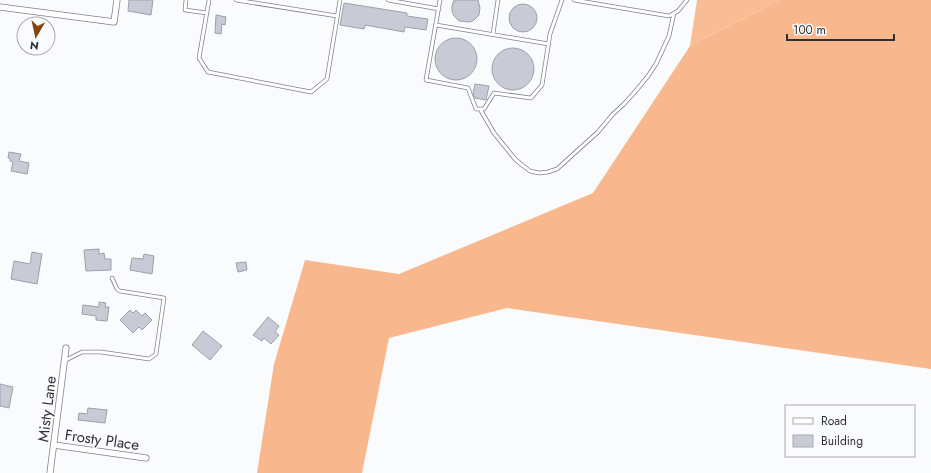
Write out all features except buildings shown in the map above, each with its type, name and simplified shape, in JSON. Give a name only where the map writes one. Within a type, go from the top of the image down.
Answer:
[{"type":"street","points":[[0,7],[114,22],[117,0]]},
{"type":"street","name":"Misty Lane","points":[[50,473],[66,348]]},
{"type":"street","name":"Frosty Place","points":[[54,445],[146,458]]},
{"type":"lane","points":[[186,0],[185,10],[207,13]]},
{"type":"lane","points":[[209,0],[199,58],[208,72],[311,92],[328,79],[340,0]]},
{"type":"lane","points":[[236,0],[338,16]]},
{"type":"lane","points":[[388,0],[439,9]]},
{"type":"lane","points":[[440,0],[426,80],[468,88],[476,109],[480,109],[494,133],[515,159],[530,171],[539,173],[557,169],[598,132],[634,93],[656,64],[669,36],[674,13]]},
{"type":"lane","points":[[493,34],[499,0]]},
{"type":"lane","points":[[480,109],[484,109],[494,93],[531,98],[542,85],[550,34],[562,0]]},
{"type":"lane","points":[[574,0],[670,16],[678,11],[687,0]]},
{"type":"lane","points":[[436,25],[549,44]]},
{"type":"lane","points":[[64,361],[82,352],[101,352],[149,359],[156,354],[164,298],[120,291],[117,289],[112,278]]},
{"type":"shaded area","points":[[697,0],[779,0],[690,46]]},
{"type":"shaded area","points":[[779,0],[931,0],[931,369],[507,308],[389,338],[362,473],[257,473],[274,364],[305,260],[399,274],[593,193],[690,46]]}]
